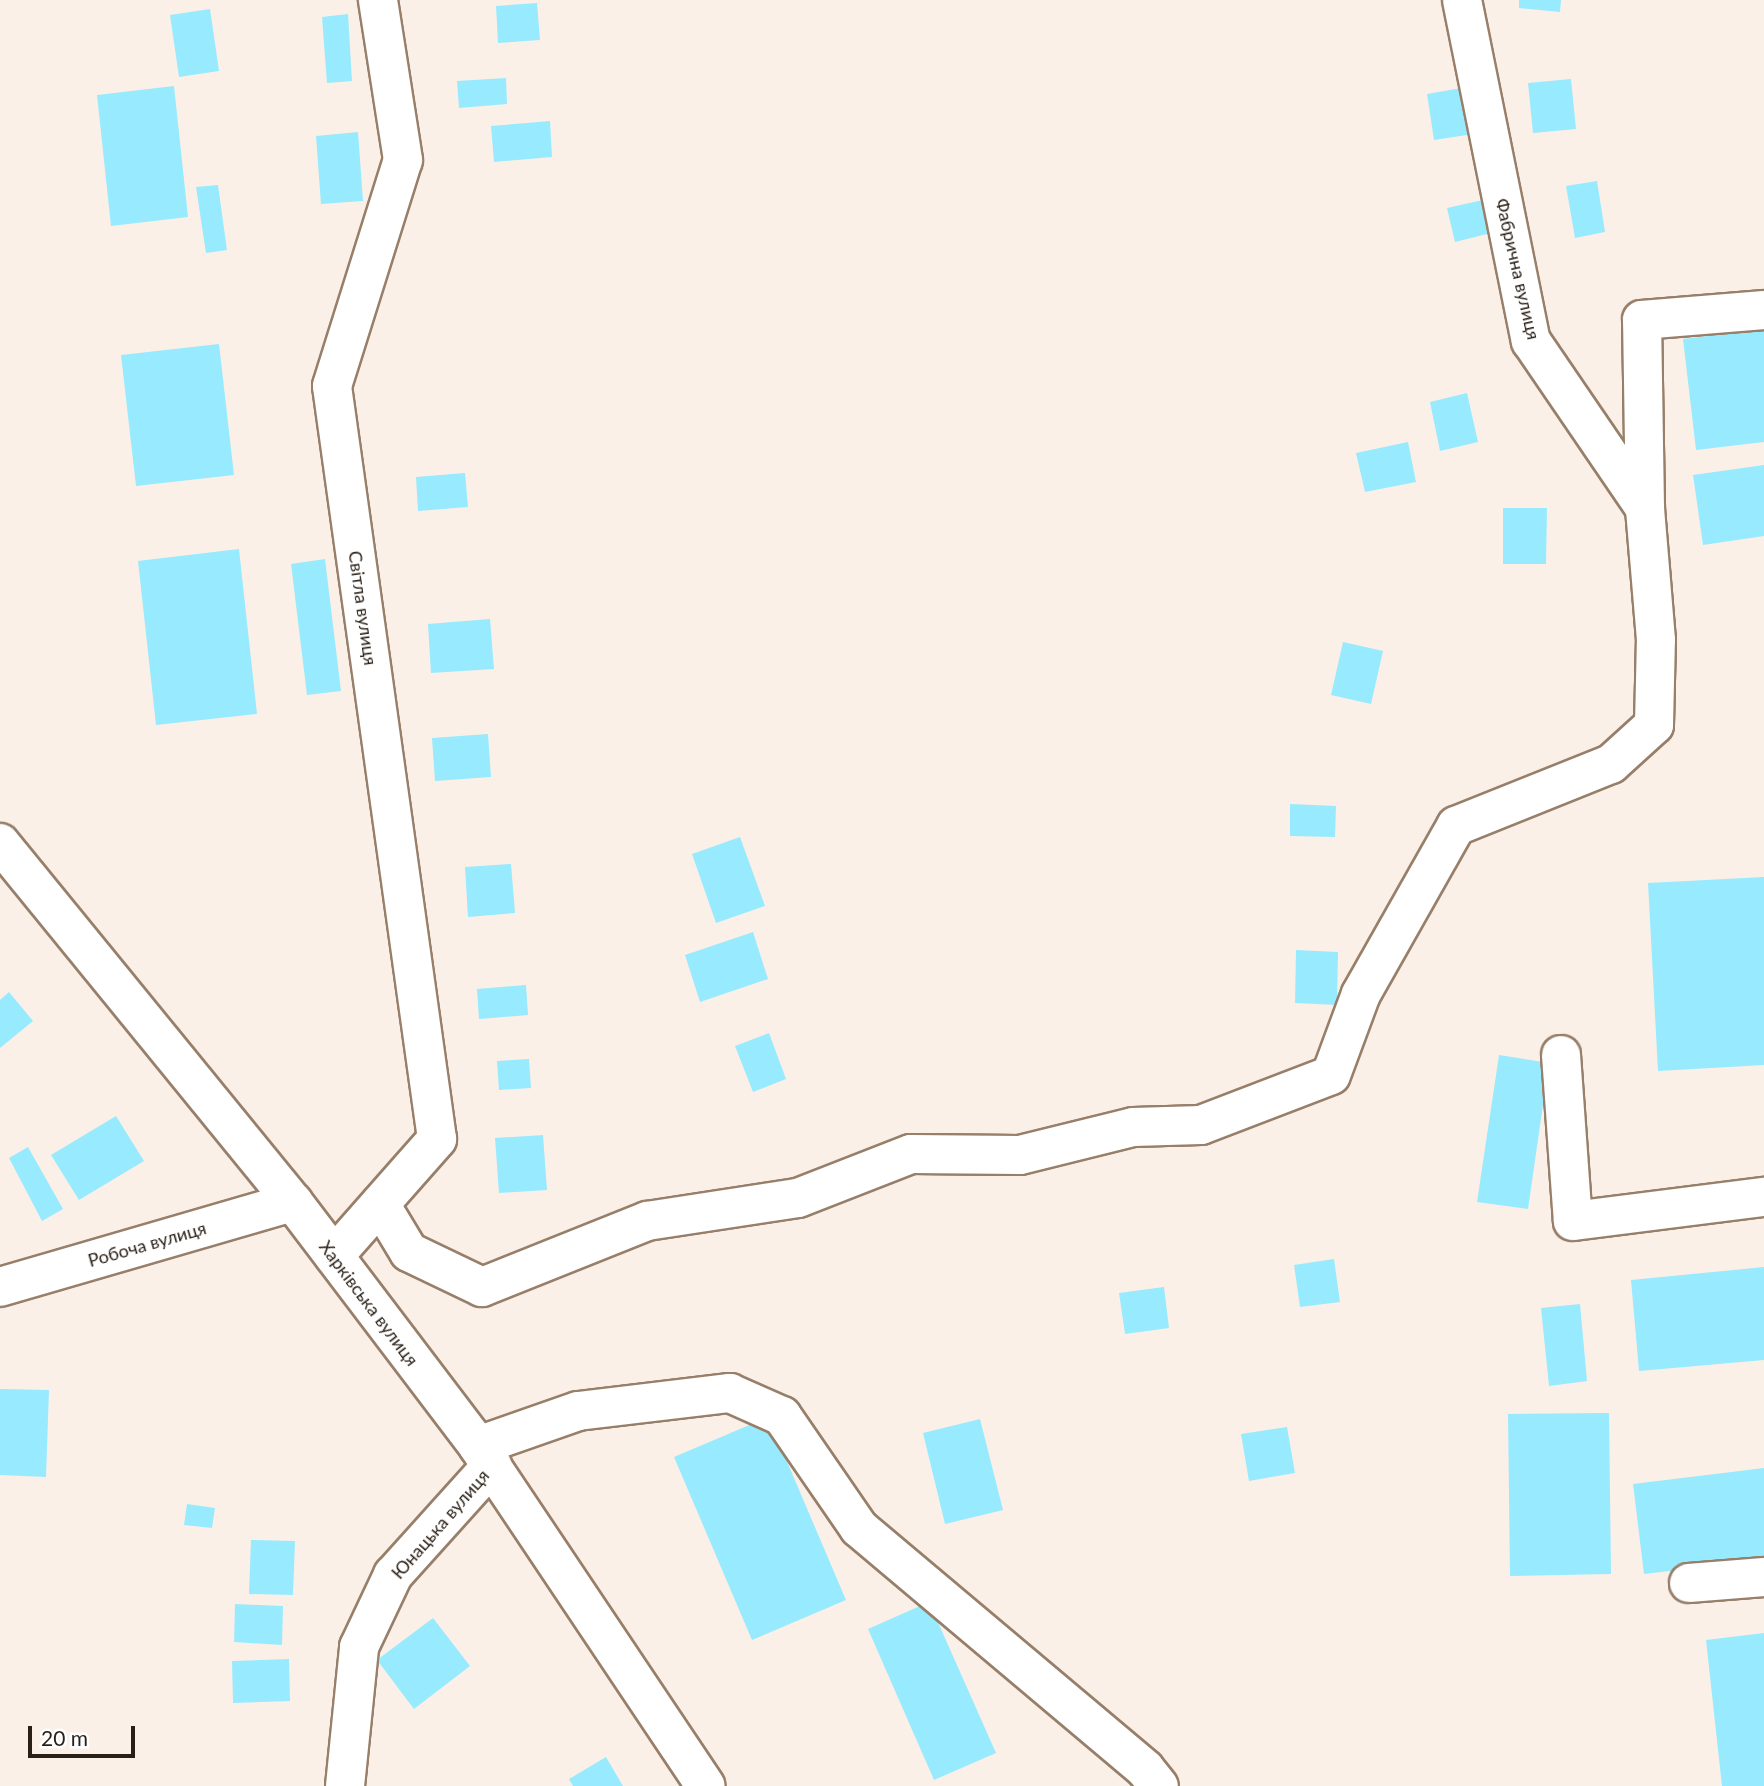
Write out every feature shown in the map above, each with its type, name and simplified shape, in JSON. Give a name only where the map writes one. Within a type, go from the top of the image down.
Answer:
[{"type":"street","name":"Світла вулиця","points":[[334,1256],[437,1139],[332,386],[402,160],[378,0]]},
{"type":"street","name":"Фабрична вулиця","points":[[1462,0],[1531,341],[1645,508]]},
{"type":"street","points":[[380,1205],[409,1252],[482,1287],[647,1221],[798,1198],[911,1154],[1020,1155],[1133,1127],[1201,1125],[1331,1075],[1361,994],[1456,826],[1611,764],[1654,725],[1656,640],[1645,508],[1642,320],[1764,310]]},
{"type":"street","name":"Харківська вулиця","points":[[0,844],[293,1202],[485,1456],[706,1786]]},
{"type":"street","points":[[1561,1055],[1573,1221],[1764,1197]]},
{"type":"street","name":"Робоча вулиця","points":[[0,1287],[293,1202]]},
{"type":"street","points":[[485,1456],[578,1411],[730,1393],[782,1416],[859,1528],[1145,1769],[1159,1786]]},
{"type":"street","name":"Юнацька вулиця","points":[[345,1786],[359,1647],[393,1575],[485,1456]]},
{"type":"street","points":[[1689,1583],[1764,1577]]},
{"type":"building","points":[[1519,0],[1561,0],[1560,12],[1519,8]]},
{"type":"building","points":[[537,3],[540,40],[498,43],[496,6]]},
{"type":"building","points":[[210,9],[219,71],[179,77],[170,15]]},
{"type":"building","points":[[348,14],[352,81],[327,83],[322,17]]},
{"type":"building","points":[[506,78],[507,104],[459,108],[457,81]]},
{"type":"building","points":[[1571,79],[1576,129],[1533,133],[1528,83]]},
{"type":"building","points":[[174,86],[188,217],[111,226],[97,95]]},
{"type":"building","points":[[1473,86],[1480,133],[1434,140],[1427,94]]},
{"type":"building","points":[[550,121],[552,157],[494,162],[491,126]]},
{"type":"building","points":[[358,132],[363,201],[321,204],[316,136]]},
{"type":"building","points":[[1597,181],[1605,232],[1575,238],[1566,186]]},
{"type":"building","points":[[218,185],[227,250],[206,253],[196,187]]},
{"type":"building","points":[[1483,200],[1491,233],[1455,242],[1447,208]]},
{"type":"building","points":[[1764,329],[1764,442],[1696,450],[1683,339]]},
{"type":"building","points":[[219,344],[234,475],[136,486],[121,355]]},
{"type":"building","points":[[1467,393],[1478,442],[1440,451],[1430,402]]},
{"type":"building","points":[[1408,442],[1416,482],[1365,492],[1356,453]]},
{"type":"building","points":[[1764,465],[1764,536],[1703,545],[1693,475]]},
{"type":"building","points":[[465,473],[468,507],[418,511],[416,477]]},
{"type":"building","points":[[1503,508],[1547,508],[1546,564],[1503,564]]},
{"type":"building","points":[[239,549],[257,714],[156,725],[138,561]]},
{"type":"building","points":[[325,559],[341,691],[307,695],[291,564]]},
{"type":"building","points":[[490,619],[494,669],[431,673],[428,624]]},
{"type":"building","points":[[1343,642],[1383,651],[1371,704],[1331,695]]},
{"type":"building","points":[[488,734],[491,777],[435,781],[432,738]]},
{"type":"building","points":[[1290,804],[1336,806],[1335,837],[1290,836]]},
{"type":"building","points":[[740,837],[765,906],[716,923],[692,854]]},
{"type":"building","points":[[511,864],[515,913],[468,917],[465,867]]},
{"type":"building","points":[[1764,877],[1764,1065],[1658,1071],[1648,883]]},
{"type":"building","points":[[753,932],[768,979],[700,1002],[685,955]]},
{"type":"building","points":[[1296,950],[1338,952],[1337,1005],[1295,1003]]},
{"type":"building","points":[[526,985],[528,1015],[479,1019],[477,989]]},
{"type":"building","points":[[9,992],[33,1021],[0,1048],[0,1000]]},
{"type":"building","points":[[769,1033],[786,1079],[753,1092],[735,1046]]},
{"type":"building","points":[[1499,1055],[1549,1063],[1528,1209],[1477,1202]]},
{"type":"building","points":[[529,1059],[531,1088],[499,1090],[497,1061]]},
{"type":"building","points":[[116,1116],[144,1161],[79,1200],[51,1155]]},
{"type":"building","points":[[543,1135],[547,1190],[499,1193],[495,1138]]},
{"type":"building","points":[[28,1147],[63,1209],[42,1221],[9,1158]]},
{"type":"building","points":[[1334,1259],[1340,1302],[1300,1307],[1294,1265]]},
{"type":"building","points":[[1764,1267],[1764,1360],[1639,1371],[1631,1280]]},
{"type":"building","points":[[1164,1287],[1169,1328],[1125,1334],[1119,1293]]},
{"type":"building","points":[[1580,1304],[1587,1381],[1549,1386],[1541,1308]]},
{"type":"building","points":[[0,1389],[49,1390],[46,1477],[0,1475]]},
{"type":"building","points":[[1609,1413],[1611,1574],[1510,1576],[1508,1414]]},
{"type":"building","points":[[768,1417],[846,1600],[752,1640],[674,1457]]},
{"type":"building","points":[[980,1419],[1003,1510],[945,1524],[923,1433]]},
{"type":"building","points":[[1287,1427],[1295,1473],[1249,1481],[1241,1434]]},
{"type":"building","points":[[1764,1468],[1764,1560],[1644,1574],[1633,1484]]},
{"type":"building","points":[[187,1504],[215,1508],[212,1528],[184,1525]]},
{"type":"building","points":[[251,1540],[295,1541],[293,1595],[249,1594]]},
{"type":"building","points":[[929,1602],[996,1753],[934,1780],[868,1629]]},
{"type":"building","points":[[235,1604],[283,1606],[282,1645],[234,1642]]},
{"type":"building","points":[[433,1618],[470,1666],[414,1709],[377,1660]]},
{"type":"building","points":[[1764,1633],[1764,1786],[1722,1786],[1706,1640]]},
{"type":"building","points":[[289,1659],[290,1701],[233,1703],[232,1661]]},
{"type":"building","points":[[606,1757],[623,1786],[573,1786],[569,1779]]}]
